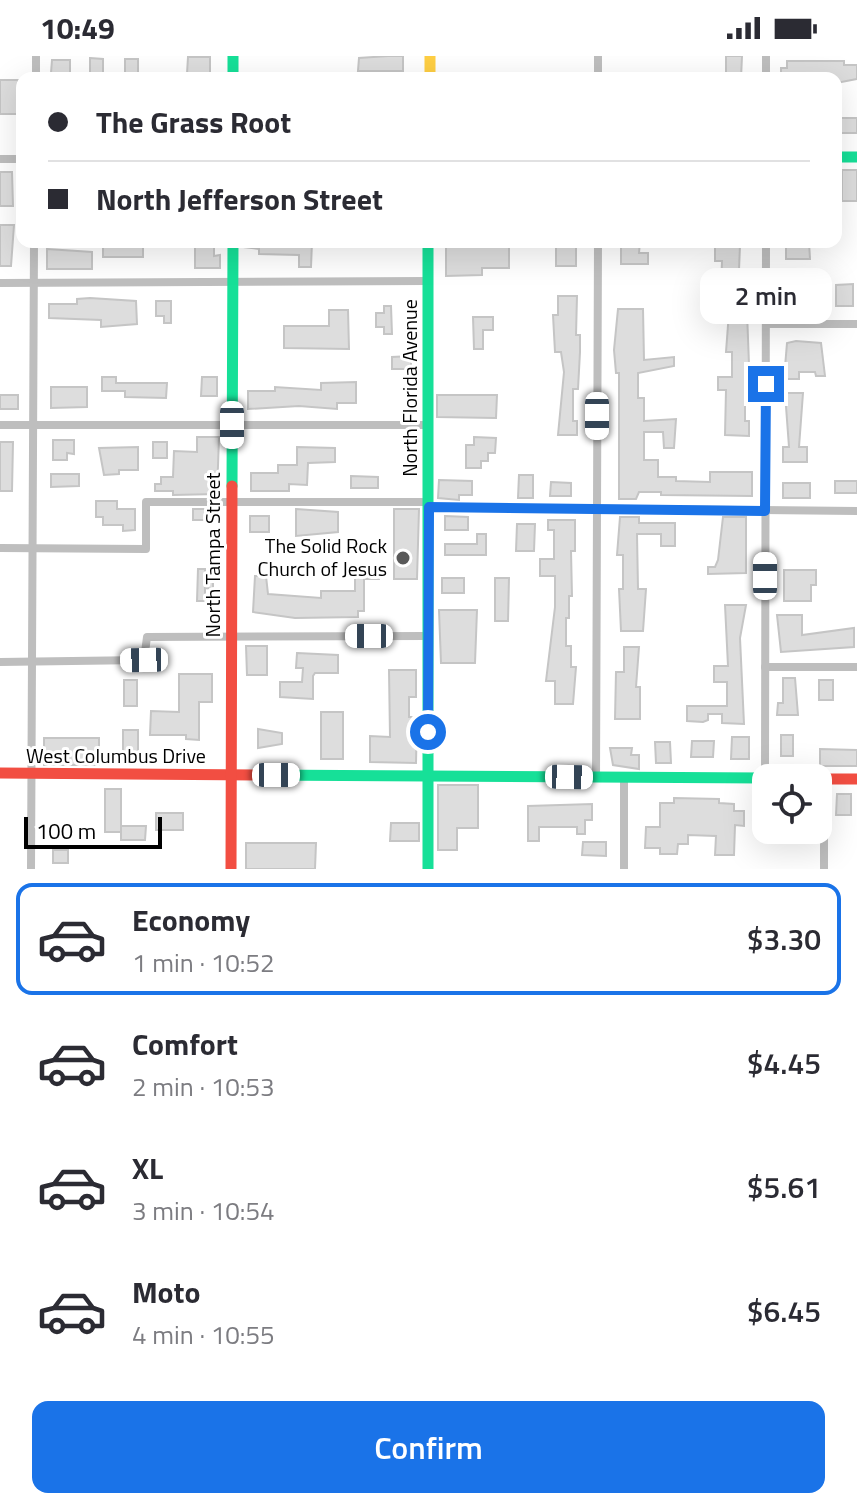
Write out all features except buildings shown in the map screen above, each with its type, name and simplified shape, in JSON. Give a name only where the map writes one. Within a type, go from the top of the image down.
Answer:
[{"type":"main road","name":"North Tampa Street","points":[[231,869],[233,248]]},
{"type":"main road","name":"North Florida Avenue","points":[[428,248],[428,869]]},
{"type":"main road","name":"West Columbus Drive","points":[[0,773],[752,778]]},
{"type":"main road","points":[[832,779],[857,779]]},
{"type":"street","points":[[31,869],[34,248]]},
{"type":"street","points":[[596,778],[598,248]]},
{"type":"street","points":[[766,248],[766,764]]},
{"type":"street","points":[[0,283],[428,281]]},
{"type":"street","points":[[766,324],[857,324]]},
{"type":"street","points":[[0,425],[429,425]]},
{"type":"street","points":[[0,548],[146,549],[146,502],[857,511]]},
{"type":"street","points":[[0,662],[144,660],[147,637],[427,636]]},
{"type":"street","points":[[765,667],[857,667]]},
{"type":"street","points":[[624,778],[624,869]]},
{"type":"street","points":[[823,844],[824,869]]},
{"type":"traffic: fast","points":[[233,56],[233,72]]},
{"type":"traffic: fast","points":[[842,157],[857,157]]},
{"type":"traffic: fast","points":[[232,486],[233,248]]},
{"type":"traffic: fast","points":[[428,248],[428,869]]},
{"type":"traffic: fast","points":[[259,775],[752,778]]},
{"type":"traffic: slow","points":[[430,56],[430,72]]},
{"type":"traffic: jam","points":[[231,869],[232,486]]},
{"type":"traffic: jam","points":[[0,773],[259,775]]},
{"type":"traffic: jam","points":[[832,779],[857,779]]},
{"type":"place","name":"The Solid Rock Church of Jesus","points":[[403,558]]},
{"type":"route","points":[[428,732],[429,507],[765,511],[766,384]]}]
